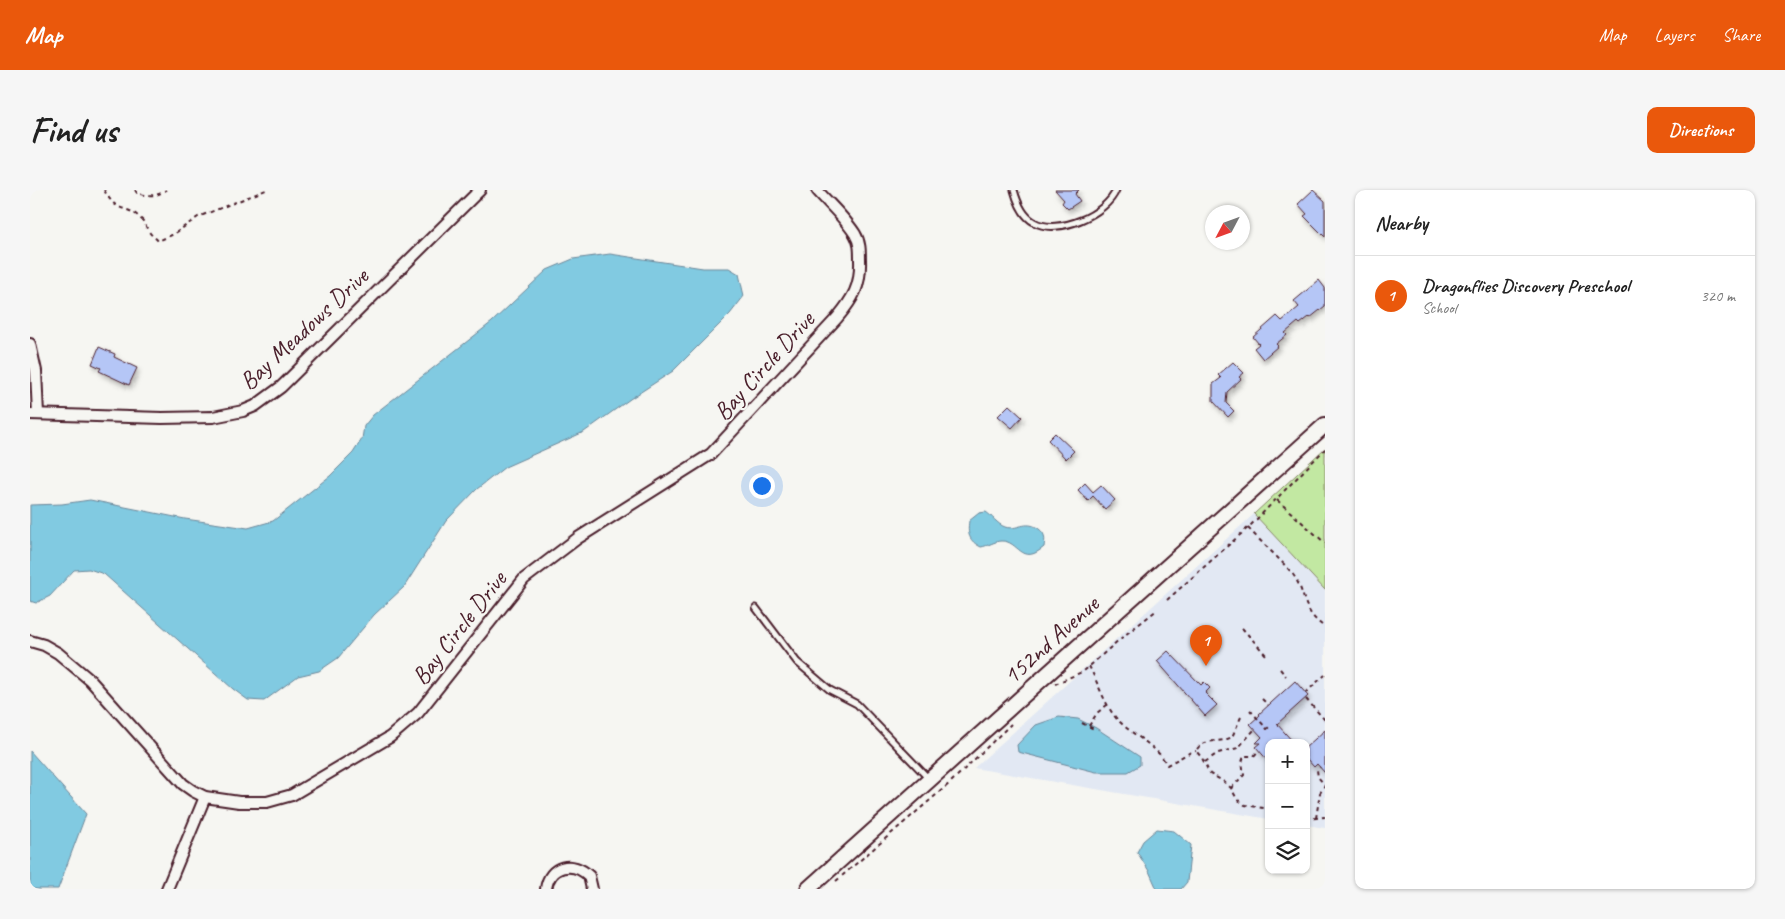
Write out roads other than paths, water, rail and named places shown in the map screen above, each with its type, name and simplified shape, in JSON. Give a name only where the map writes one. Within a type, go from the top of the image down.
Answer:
[{"type":"street","name":"Bay Meadows Drive","points":[[34,414],[162,418],[213,417],[244,412],[281,386],[480,190]]},
{"type":"street","name":"Bay Circle Drive","points":[[30,641],[44,645],[58,653],[90,680],[183,784],[205,797],[239,802],[267,802],[292,795],[384,741],[418,713],[524,579],[578,538],[711,454],[735,430],[849,303],[859,284],[861,274],[860,245],[854,234],[817,190]]},
{"type":"street","points":[[30,344],[36,371],[34,414]]},
{"type":"street","name":"152nd Avenue","points":[[808,889],[1325,425]]},
{"type":"street","points":[[167,889],[205,797]]},
{"type":"street","points":[[546,889],[548,880],[553,873],[571,866],[578,867],[589,876],[592,889]]},
{"type":"lane","points":[[1014,190],[1025,215],[1034,222],[1044,226],[1051,226],[1068,224],[1101,210],[1112,199],[1116,190]]},
{"type":"lane","points":[[756,608],[797,662],[830,690],[857,704],[929,779]]},
{"type":"water","points":[[610,254],[703,268],[729,268],[739,274],[744,296],[730,314],[673,371],[584,432],[505,467],[477,489],[446,521],[404,587],[374,615],[338,658],[319,671],[298,676],[264,701],[248,700],[233,689],[104,574],[89,569],[74,570],[50,596],[36,603],[30,601],[30,505],[62,504],[90,500],[185,519],[248,528],[273,521],[330,476],[353,453],[362,439],[364,426],[373,415],[492,322],[547,270],[573,259]]},
{"type":"water","points":[[986,512],[1005,527],[1014,528],[1030,525],[1039,529],[1044,535],[1044,547],[1036,552],[1025,554],[1007,542],[999,541],[981,547],[977,545],[970,537],[968,530],[969,521],[979,513]]},
{"type":"water","points":[[1059,717],[1078,719],[1096,728],[1140,757],[1140,765],[1128,772],[1096,772],[1018,752],[1017,745],[1036,725]]},
{"type":"water","points":[[30,751],[86,814],[58,889],[30,889]]},
{"type":"water","points":[[1157,829],[1174,831],[1191,845],[1187,882],[1181,889],[1157,889],[1149,871],[1137,852],[1143,841]]},
{"type":"place","name":"Dragonflies Discovery Preschool","points":[[1206,666]]}]
